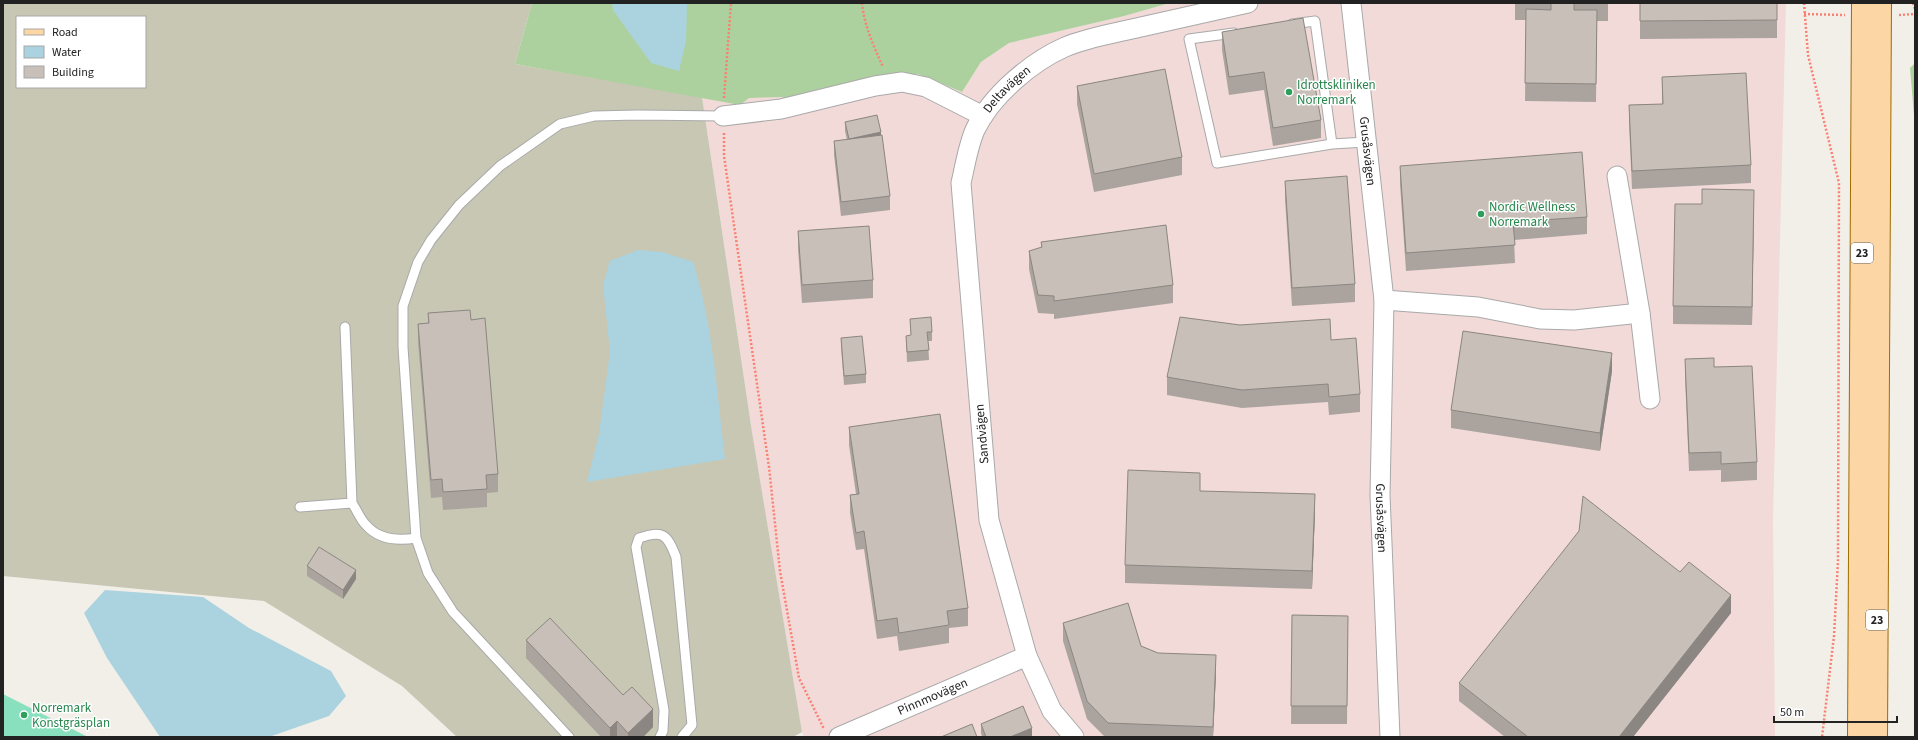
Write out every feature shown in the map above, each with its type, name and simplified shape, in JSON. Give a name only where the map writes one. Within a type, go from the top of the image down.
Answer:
[{"type":"main road","name":"23","points":[[1855,9],[1859,737]]},
{"type":"main road","name":"23","points":[[1876,737],[1886,9]]},
{"type":"street","name":"Deltavägen","points":[[723,116],[781,109],[902,82],[926,87],[983,116],[998,97],[1019,75],[1064,47],[1095,38],[1248,3]]},
{"type":"street","name":"Grusåsvägen","points":[[1351,3],[1384,300],[1380,495],[1390,737]]},
{"type":"street","name":"Sandvägen","points":[[983,116],[975,131],[961,183],[989,520],[1027,656],[1052,711],[1074,737]]},
{"type":"street","points":[[1617,176],[1640,313],[1650,399]]},
{"type":"street","points":[[1384,300],[1478,307],[1540,319],[1574,320],[1640,313]]},
{"type":"street","name":"Pinnmovägen","points":[[831,734],[1027,656]]},
{"type":"lane","points":[[1284,25],[1315,21],[1332,144]]},
{"type":"lane","points":[[1247,31],[1189,39],[1217,163],[1332,144],[1366,142]]},
{"type":"lane","points":[[569,737],[453,612],[428,573],[416,538],[403,347],[403,306],[418,262],[431,240],[459,204],[500,166],[560,124],[594,116],[723,116]]},
{"type":"lane","points":[[345,327],[352,503],[366,525],[384,537],[399,541],[416,538]]},
{"type":"lane","points":[[300,507],[352,503]]},
{"type":"lane","points":[[660,737],[664,731],[664,710],[636,547],[639,538],[652,533],[661,534],[669,539],[676,556],[692,725],[682,737]]},
{"type":"path","points":[[731,3],[723,116],[724,156],[769,467],[780,571],[799,678],[831,734]]},
{"type":"path","points":[[862,3],[863,14],[875,50],[892,84]]},
{"type":"path","points":[[1804,3],[1808,55],[1839,183],[1838,561],[1834,636],[1822,737]]},
{"type":"path","points":[[1913,3],[1915,9]]},
{"type":"path","points":[[1804,14],[1855,9]]},
{"type":"path","points":[[1886,9],[1915,14]]},
{"type":"shaded area","points":[[3,3],[532,3],[515,64],[702,97],[752,432],[802,732],[793,737],[457,737],[402,686],[264,601],[3,576]]},
{"type":"shaded area","points":[[1171,3],[1786,3],[1773,518],[1775,737],[804,737],[752,432],[702,97],[748,98],[918,74],[962,92],[981,62],[1009,43]]},
{"type":"green space","points":[[532,3],[1170,3],[1124,16],[1009,43],[981,62],[962,92],[918,74],[877,78],[783,101],[783,97],[749,98],[740,105],[515,64]]},
{"type":"green space","points":[[1915,63],[1915,367],[1914,115],[1910,68]]},
{"type":"green space","name":"Norremark Konstgräsplan","points":[[3,694],[86,736],[3,737]]},
{"type":"water","points":[[612,3],[687,3],[686,41],[679,71],[651,63],[613,10]]},
{"type":"water","points":[[638,250],[662,252],[693,262],[700,286],[710,335],[725,459],[587,482],[599,434],[610,352],[603,285],[610,261]]},
{"type":"water","points":[[105,590],[203,597],[249,628],[331,671],[346,696],[329,716],[269,737],[160,737],[107,658],[84,613]]},
{"type":"building","points":[[1551,3],[1574,3],[1574,10],[1597,10],[1596,84],[1525,83],[1526,9],[1551,10]]},
{"type":"building","points":[[1640,3],[1777,3],[1777,20],[1640,21]]},
{"type":"building","name":"Idrottskliniken Norremark","points":[[1303,18],[1321,120],[1273,128],[1264,72],[1229,77],[1222,32]]},
{"type":"building","points":[[1165,69],[1182,157],[1094,174],[1077,86]]},
{"type":"building","points":[[1746,73],[1751,165],[1632,171],[1629,105],[1663,104],[1662,77]]},
{"type":"building","points":[[877,115],[881,132],[849,139],[845,122]]},
{"type":"building","points":[[882,135],[890,196],[841,202],[834,141]]},
{"type":"building","points":[[1582,152],[1587,217],[1513,222],[1515,245],[1406,253],[1400,166]]},
{"type":"building","points":[[1347,176],[1355,284],[1292,288],[1285,181]]},
{"type":"building","points":[[1702,189],[1754,190],[1752,307],[1673,306],[1675,204],[1702,204]]},
{"type":"building","points":[[1166,225],[1173,285],[1054,301],[1054,296],[1038,295],[1029,251],[1042,247],[1041,242]]},
{"type":"building","points":[[869,226],[873,280],[802,285],[798,231]]},
{"type":"building","points":[[470,310],[471,320],[485,318],[498,474],[486,475],[487,489],[443,492],[442,479],[431,480],[418,324],[429,323],[428,313]]},
{"type":"building","points":[[931,317],[932,332],[927,332],[929,350],[907,352],[906,336],[911,335],[910,319]]},
{"type":"building","points":[[1180,317],[1240,325],[1330,319],[1331,340],[1356,338],[1360,394],[1329,397],[1328,384],[1242,390],[1167,377]]},
{"type":"building","points":[[1463,331],[1612,353],[1600,433],[1451,410]]},
{"type":"building","points":[[862,336],[866,374],[844,376],[841,338]]},
{"type":"building","points":[[1714,358],[1714,367],[1752,366],[1757,462],[1721,464],[1721,452],[1689,453],[1685,359]]},
{"type":"building","points":[[940,414],[968,608],[947,611],[949,625],[899,633],[897,618],[877,621],[864,531],[856,533],[850,495],[859,494],[849,427]]},
{"type":"building","points":[[1128,470],[1200,473],[1200,491],[1315,494],[1312,571],[1125,565]]},
{"type":"building","points":[[1583,496],[1680,572],[1689,562],[1731,595],[1619,737],[1528,737],[1459,683],[1579,531]]},
{"type":"building","points":[[319,547],[356,570],[343,590],[307,566]]},
{"type":"building","points":[[1128,603],[1141,646],[1158,653],[1216,655],[1213,727],[1108,723],[1087,701],[1063,623]]},
{"type":"building","points":[[1292,615],[1348,616],[1347,706],[1291,706]]},
{"type":"building","points":[[550,618],[623,695],[632,687],[653,709],[628,733],[617,721],[610,728],[526,640]]},
{"type":"building","points":[[1023,706],[1032,728],[1010,737],[986,737],[981,724]]},
{"type":"building","points":[[972,724],[977,737],[941,737]]},
{"type":"place","name":"Idrottskliniken Norremark","points":[[1289,92]]},
{"type":"place","name":"Nordic Wellness Norremark","points":[[1481,214]]},
{"type":"place","name":"Norremark Konstgräsplan","points":[[24,715]]}]
